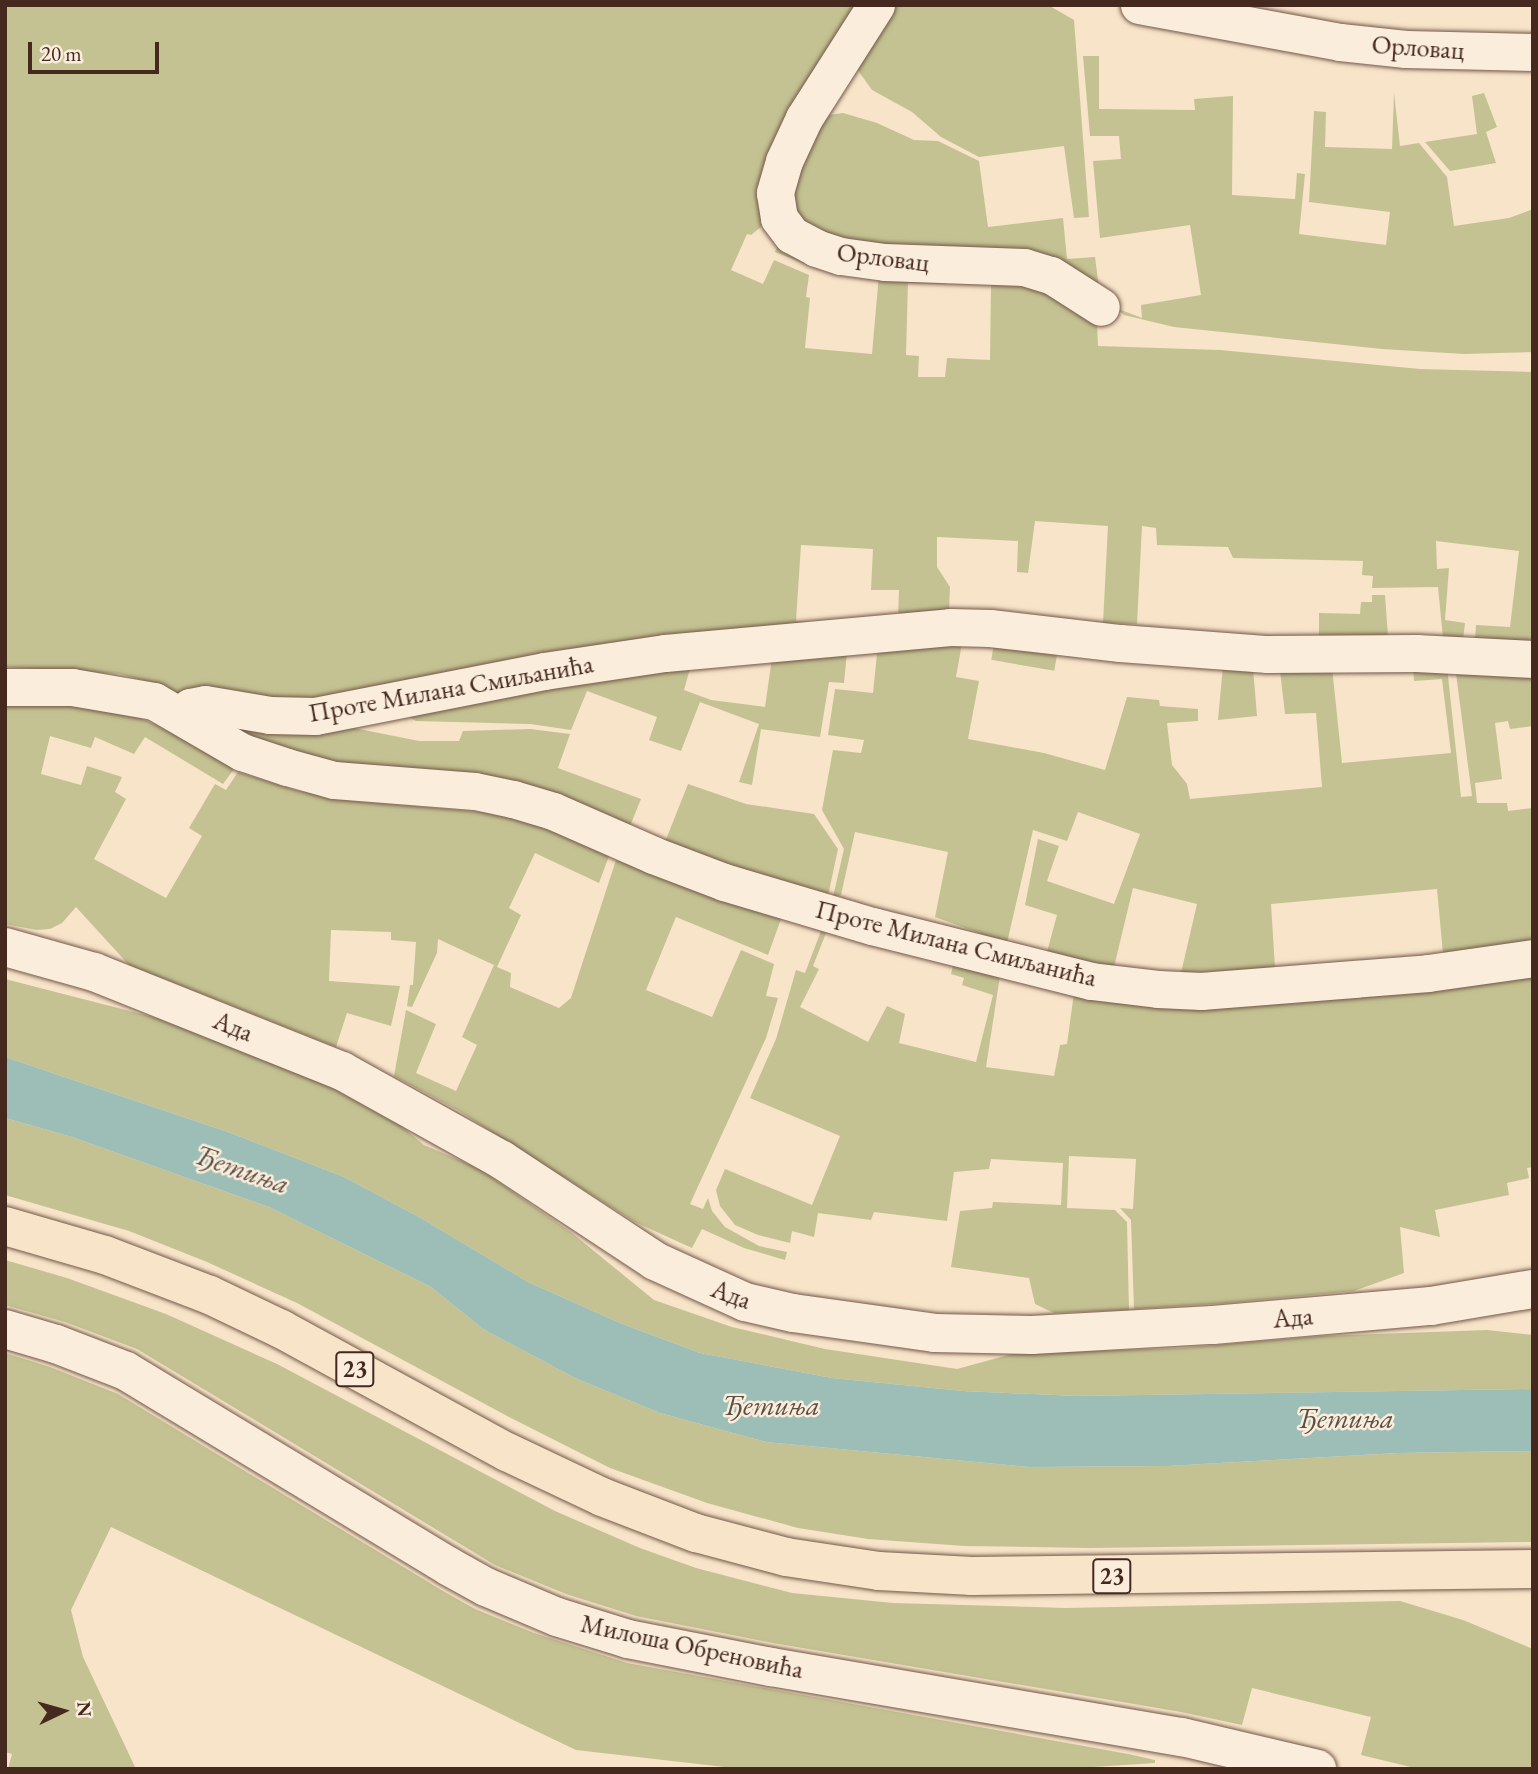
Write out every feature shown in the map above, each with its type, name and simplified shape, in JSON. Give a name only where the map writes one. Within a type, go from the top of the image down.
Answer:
[{"type":"main road","name":"23","points":[[5,1226],[105,1255],[210,1295],[293,1336],[507,1452],[602,1497],[696,1533],[786,1558],[879,1571],[972,1576],[1533,1569]]},
{"type":"street","name":"Орловац","points":[[876,5],[804,118],[784,161],[775,193],[779,218],[792,235],[816,248],[841,256],[885,262],[1024,267],[1051,275],[1101,307]]},
{"type":"street","name":"Орловац","points":[[1139,5],[1340,42],[1406,49],[1533,52]]},
{"type":"street","name":"Проте Милана Смиљанића","points":[[1533,659],[1428,653],[1268,654],[1120,643],[1003,629],[950,627],[665,653],[544,671],[315,716],[270,715],[205,704],[190,707],[182,715],[242,752],[287,767],[334,780],[475,791],[513,799],[553,811],[653,855],[724,882],[898,932],[1091,981],[1158,989],[1201,990],[1428,973],[1533,958]]},
{"type":"street","points":[[5,687],[72,687],[118,692],[154,701],[182,715]]},
{"type":"street","name":"Ада","points":[[5,947],[94,972],[342,1071],[502,1160],[655,1261],[745,1302],[935,1333],[1032,1335],[1213,1325],[1431,1306],[1533,1289]]},
{"type":"street","name":"Милоша Обреновића","points":[[5,1329],[56,1344],[126,1371],[448,1566],[486,1587],[557,1617],[628,1639],[771,1667],[1182,1737],[1317,1769]]},
{"type":"shaded area","points":[[5,5],[865,5],[766,185],[761,227],[751,235],[747,234],[731,270],[763,284],[774,260],[809,275],[806,297],[810,298],[805,348],[872,354],[879,274],[818,269],[775,252],[780,241],[946,273],[945,284],[908,283],[906,355],[919,356],[918,377],[945,377],[947,358],[990,360],[991,285],[956,284],[957,274],[1035,279],[1097,322],[1098,346],[1220,350],[1420,369],[1533,372],[1533,644],[1475,640],[1476,625],[1510,627],[1519,551],[1436,541],[1437,569],[1449,568],[1445,620],[1465,623],[1463,640],[1443,638],[1438,587],[1372,588],[1373,576],[1362,575],[1363,561],[1233,558],[1228,547],[1157,545],[1156,528],[1142,526],[1137,624],[1103,623],[1108,526],[1035,521],[1028,573],[1017,572],[1018,541],[937,537],[937,567],[950,587],[949,612],[898,618],[899,590],[871,590],[873,549],[801,545],[796,621],[811,622],[317,702],[195,691],[176,694],[157,684],[120,674],[5,667]]},
{"type":"shaded area","points":[[885,5],[1048,5],[1074,20],[1089,217],[1074,218],[1064,146],[979,157],[941,137],[912,112],[872,90],[854,65]]},
{"type":"shaded area","points":[[1083,56],[1099,56],[1099,109],[1195,110],[1194,99],[1233,96],[1232,195],[1295,199],[1297,173],[1305,174],[1299,234],[1386,245],[1390,212],[1309,202],[1314,111],[1326,112],[1325,147],[1392,149],[1394,93],[1400,146],[1419,143],[1447,177],[1454,226],[1509,218],[1533,209],[1533,352],[1464,354],[1382,349],[1174,327],[1124,315],[1116,308],[1142,318],[1141,305],[1201,295],[1190,225],[1100,238],[1093,161],[1121,159],[1119,136],[1090,136]]},
{"type":"shaded area","points":[[1484,93],[1497,127],[1486,132],[1496,163],[1450,171],[1425,142],[1477,134],[1472,96]]},
{"type":"shaded area","points":[[843,113],[877,123],[914,140],[938,141],[979,161],[988,227],[1063,218],[1067,259],[1095,257],[1099,288],[895,253],[803,230],[789,186],[822,116]]},
{"type":"shaded area","points":[[1372,595],[1385,595],[1388,637],[1319,638],[1319,613],[1360,614],[1361,602],[1372,602]]},
{"type":"shaded area","points":[[962,643],[956,677],[979,681],[968,739],[1044,753],[1105,770],[1127,697],[1159,700],[1160,706],[1198,709],[1198,721],[1167,723],[1172,765],[1187,784],[1190,799],[1322,787],[1316,713],[1285,714],[1280,671],[1332,667],[1342,763],[1451,753],[1442,679],[1414,681],[1413,667],[1447,667],[1461,797],[1472,796],[1455,666],[1533,672],[1533,726],[1510,729],[1508,721],[1495,723],[1502,779],[1475,783],[1477,803],[1507,803],[1508,811],[1533,808],[1533,941],[1443,954],[1437,889],[1271,904],[1275,968],[1181,973],[1197,904],[1133,888],[1114,967],[1047,952],[1057,915],[1025,905],[1038,839],[1059,846],[1047,881],[1114,904],[1140,834],[1078,812],[1067,841],[1033,830],[1007,943],[935,917],[948,852],[855,832],[841,895],[833,897],[844,849],[822,810],[833,750],[861,753],[864,740],[828,735],[835,689],[873,693],[877,654],[881,649]]},
{"type":"shaded area","points":[[994,644],[1057,655],[1054,671],[991,660]]},
{"type":"shaded area","points":[[847,652],[844,683],[829,682],[820,737],[761,729],[752,785],[739,782],[759,724],[700,702],[681,751],[649,740],[657,717],[587,691],[571,730],[530,724],[416,721],[407,716],[545,686],[691,665],[684,690],[711,700],[765,707],[772,658]]},
{"type":"shaded area","points":[[1223,666],[1253,668],[1257,716],[1218,720]]},
{"type":"shaded area","points":[[5,705],[64,705],[133,715],[184,737],[234,769],[223,784],[145,737],[134,754],[95,737],[91,748],[50,736],[41,774],[81,785],[87,766],[122,777],[115,792],[126,799],[94,859],[166,898],[202,836],[189,828],[215,784],[226,790],[238,772],[298,791],[354,801],[494,813],[543,825],[609,856],[599,883],[535,853],[509,908],[521,915],[497,967],[511,973],[510,987],[559,1008],[571,998],[616,860],[781,919],[768,955],[676,917],[646,990],[712,1017],[741,950],[774,964],[766,996],[778,998],[766,1038],[690,1204],[703,1209],[708,1198],[712,1211],[725,1227],[759,1246],[787,1252],[785,1260],[744,1248],[702,1229],[692,1248],[635,1222],[459,1111],[394,1076],[406,1010],[436,1024],[416,1073],[456,1091],[477,1045],[462,1037],[494,965],[438,939],[437,953],[412,1007],[407,1006],[410,985],[413,985],[416,942],[391,940],[391,932],[331,930],[329,981],[400,986],[391,1026],[347,1013],[336,1047],[129,965],[76,907],[62,923],[50,929],[37,930],[5,924]]},
{"type":"shaded area","points":[[228,722],[349,727],[419,741],[459,741],[463,731],[530,729],[570,734],[558,768],[641,799],[630,826],[343,765],[259,740]]},
{"type":"shaded area","points":[[688,784],[746,804],[814,814],[838,849],[828,896],[729,866],[665,842]]},
{"type":"shaded area","points":[[821,931],[826,933],[813,966],[819,969],[800,1007],[868,1042],[887,1006],[905,1014],[899,1043],[976,1062],[993,995],[962,985],[964,978],[951,974],[953,965],[1000,976],[986,1067],[1054,1076],[1060,1045],[1067,1044],[1074,993],[1140,1005],[1181,1009],[1421,992],[1533,976],[1533,1167],[1527,1168],[1529,1178],[1507,1183],[1509,1195],[1435,1210],[1440,1237],[1400,1227],[1404,1273],[1354,1291],[1227,1303],[1134,1309],[1131,1220],[1120,1208],[1133,1209],[1136,1159],[1069,1156],[1067,1208],[1115,1210],[1127,1222],[1129,1310],[1054,1313],[1035,1304],[1029,1278],[951,1267],[960,1211],[992,1208],[993,1202],[1061,1205],[1063,1163],[991,1159],[989,1169],[954,1172],[947,1221],[874,1212],[871,1220],[818,1213],[814,1237],[792,1231],[790,1243],[758,1235],[735,1225],[720,1206],[716,1190],[725,1169],[812,1205],[840,1136],[750,1098],[776,1039],[796,970],[805,973]]},
{"type":"shaded area","points":[[5,979],[157,1018],[329,1086],[401,1126],[424,1145],[480,1169],[572,1233],[654,1300],[732,1327],[825,1349],[957,1369],[1012,1354],[1181,1348],[1322,1336],[1487,1330],[1533,1335],[1533,1389],[1077,1396],[963,1391],[832,1378],[700,1353],[620,1323],[528,1282],[419,1217],[344,1177],[228,1132],[5,1057]]},
{"type":"shaded area","points":[[5,1118],[72,1137],[269,1207],[431,1287],[483,1329],[575,1378],[660,1413],[766,1442],[1029,1467],[1168,1466],[1398,1453],[1533,1451],[1533,1542],[1090,1548],[964,1546],[868,1539],[798,1528],[707,1503],[610,1468],[297,1303],[207,1262],[129,1231],[5,1195]]},
{"type":"shaded area","points":[[5,1260],[67,1278],[166,1314],[277,1364],[555,1511],[640,1548],[696,1568],[792,1593],[893,1603],[1066,1608],[1400,1601],[1463,1620],[1533,1649],[1533,1769],[1419,1769],[1361,1755],[1371,1717],[1252,1688],[1242,1725],[1181,1712],[773,1643],[636,1616],[566,1594],[495,1565],[137,1349],[65,1322],[5,1305]]},
{"type":"shaded area","points":[[5,1353],[50,1367],[118,1394],[443,1591],[475,1609],[534,1633],[627,1663],[1128,1754],[1155,1760],[1155,1763],[1062,1769],[742,1769],[576,1750],[111,1527],[71,1610],[83,1657],[136,1769],[8,1769],[12,1754],[5,1752]]},
{"type":"water","name":"Ђетиња","points":[[5,1057],[228,1132],[344,1177],[419,1217],[528,1282],[620,1323],[700,1353],[832,1378],[963,1391],[1077,1396],[1533,1389],[1533,1451],[1398,1453],[1168,1466],[1029,1467],[766,1442],[660,1413],[575,1378],[483,1329],[431,1287],[269,1207],[72,1137],[5,1118]]}]
